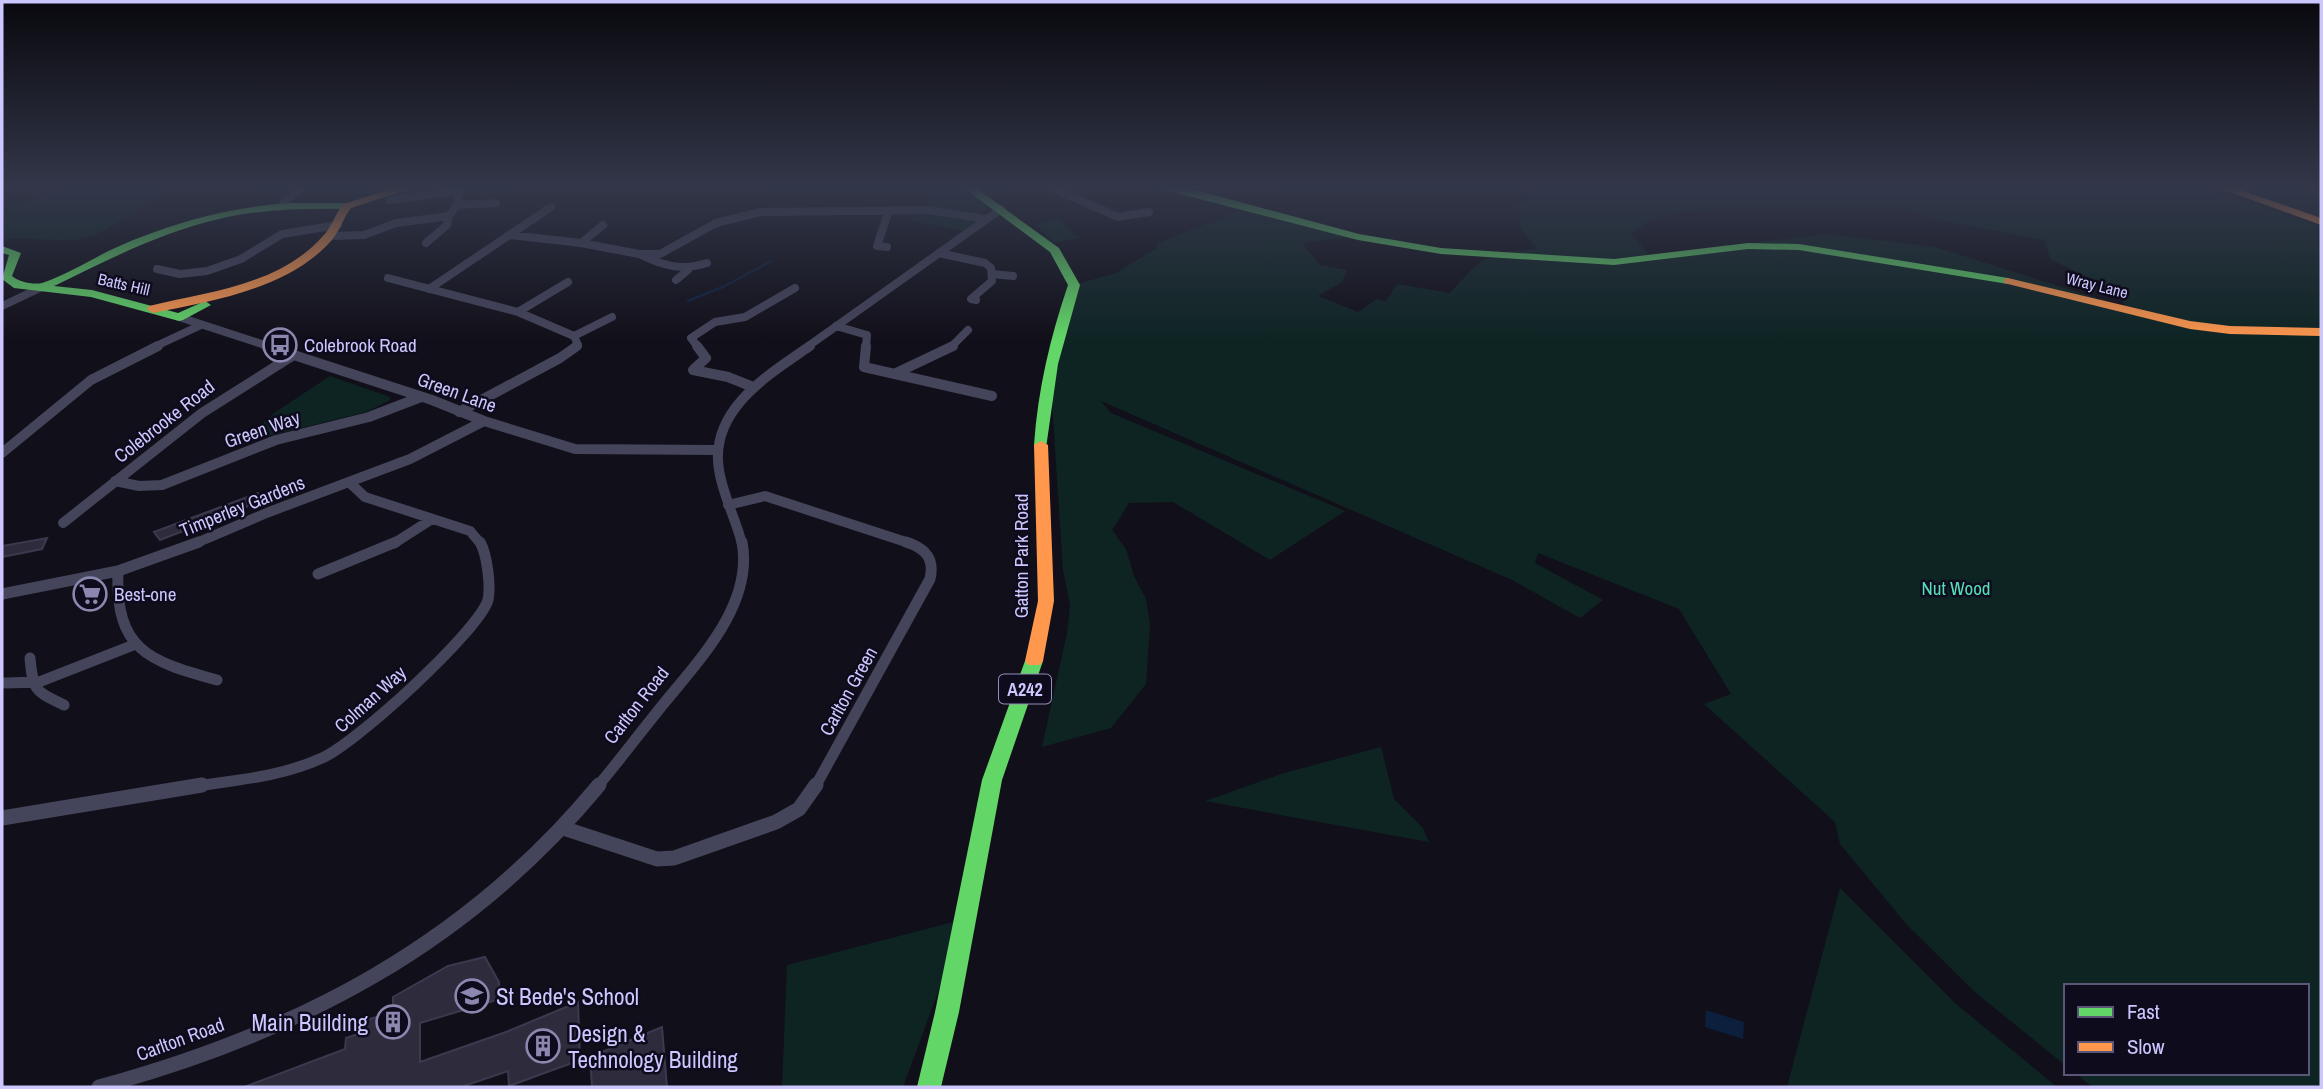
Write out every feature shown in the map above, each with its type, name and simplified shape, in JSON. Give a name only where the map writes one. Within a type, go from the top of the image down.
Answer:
[{"type":"street","points":[[2,306],[150,239]]},
{"type":"street","points":[[157,269],[180,274],[207,271],[241,259],[274,239]]},
{"type":"street","name":"Batts Hill","points":[[153,309],[232,292],[282,271],[323,239]]},
{"type":"street","points":[[426,243],[431,239]]},
{"type":"street","points":[[429,289],[505,239]]},
{"type":"street","points":[[544,239],[639,254],[660,254],[687,239]]},
{"type":"street","points":[[581,243],[586,239]]},
{"type":"street","points":[[877,246],[879,239]]},
{"type":"street","name":"Carlton Road","points":[[99,1087],[164,1069],[228,1045],[288,1019],[388,967],[482,904],[563,828],[673,692],[712,640],[733,606],[742,581],[745,561],[741,538],[719,478],[716,450],[717,441],[729,414],[753,387],[959,239]]},
{"type":"street","name":"Gatton Park Road","points":[[929,1087],[947,1012],[992,780],[1039,648],[1046,601],[1041,448],[1043,396],[1055,339],[1074,285],[1055,250],[1041,239]]},
{"type":"street","name":"Wray Lane","points":[[1369,239],[1441,251],[1614,262],[1748,246],[1799,247],[2005,280],[2190,326],[2321,332]]},
{"type":"street","points":[[867,247],[887,247]]},
{"type":"street","name":"Batts Hill","points":[[2,249],[15,253],[6,277],[9,282],[92,294],[153,309],[191,322],[232,292]]},
{"type":"street","points":[[939,253],[985,264],[991,268],[992,281],[971,299],[976,300]]},
{"type":"street","points":[[639,254],[656,263],[688,271]]},
{"type":"street","points":[[656,263],[660,254]]},
{"type":"street","points":[[676,280],[688,271],[707,263]]},
{"type":"street","points":[[992,274],[1013,276]]},
{"type":"street","points":[[388,278],[518,312],[574,336],[578,345],[561,358],[459,412]]},
{"type":"street","points":[[518,312],[568,282]]},
{"type":"street","points":[[753,387],[728,377],[688,372],[706,358],[691,338],[699,330],[715,322],[746,317],[795,288]]},
{"type":"street","points":[[984,290],[986,295],[993,296]]},
{"type":"street","points":[[574,336],[612,317]]},
{"type":"street","points":[[2,453],[91,380],[191,322]]},
{"type":"street","name":"Green Lane","points":[[191,322],[421,397],[484,421],[588,450],[716,450]]},
{"type":"street","points":[[836,326],[867,335],[864,367],[992,396]]},
{"type":"street","points":[[894,374],[952,347],[968,330]]},
{"type":"street","name":"Colebrooke Road","points":[[64,523],[225,396],[292,356]]},
{"type":"street","name":"Green Way","points":[[115,481],[139,486],[162,485],[276,440],[369,417],[421,397]]},
{"type":"street","name":"Timperley Gardens","points":[[2,594],[118,571],[165,556],[269,512],[430,451],[484,421]]},
{"type":"street","name":"Colman Way","points":[[2,818],[279,773],[319,761],[354,740],[377,721],[471,625],[485,607],[488,599],[484,545],[470,531],[365,497],[351,483]]},
{"type":"street","name":"Carlton Green","points":[[563,828],[657,859],[674,858],[776,822],[799,809],[813,790],[930,579],[933,569],[930,556],[919,546],[765,496],[728,505]]},
{"type":"street","points":[[318,574],[394,543],[432,519]]},
{"type":"street","points":[[118,571],[118,615],[136,644],[147,655],[168,666],[217,680]]},
{"type":"street","points":[[5,683],[32,684],[136,644]]},
{"type":"street","points":[[30,658],[32,684],[38,692],[64,705]]},
{"type":"green space","points":[[2,239],[80,239],[69,240]]},
{"type":"green space","points":[[1050,239],[1075,239],[1054,243]]},
{"type":"green space","name":"Nut Wood","points":[[1169,239],[1335,239],[1302,243],[1320,265],[1347,270],[1342,282],[1318,296],[1358,312],[1377,299],[1386,301],[1397,284],[1450,293],[1487,258],[1506,252],[1537,249],[1529,239],[1635,239],[1650,255],[1786,239],[1867,239],[1935,247],[2125,307],[2120,293],[2050,259],[2045,240],[2039,239],[2321,239],[2321,1087],[2092,1087],[2077,1075],[2309,1075],[2309,984],[2064,984],[2064,1064],[1975,992],[1907,925],[1840,844],[1835,822],[1704,704],[1731,694],[1679,609],[1538,553],[1535,563],[1603,600],[1580,618],[1512,580],[1101,401],[1111,413],[1345,511],[1270,560],[1173,502],[1129,503],[1112,530],[1126,549],[1134,576],[1146,599],[1150,625],[1146,684],[1111,728],[1042,747],[1067,633],[1070,605],[1063,570],[1051,387],[1074,285],[1116,273],[1157,248],[1156,244]]},
{"type":"green space","points":[[330,376],[390,397],[390,400],[366,412],[252,440],[246,437],[277,411]]},
{"type":"green space","points":[[1381,747],[1394,799],[1423,828],[1429,842],[1205,801],[1284,773]]},
{"type":"green space","points":[[1840,888],[1955,1003],[2057,1087],[1787,1087]]},
{"type":"green space","points":[[965,919],[903,1087],[782,1087],[787,965]]},
{"type":"water","points":[[1706,1010],[1744,1022],[1743,1039],[1705,1027]]},
{"type":"building","points":[[258,493],[261,501],[160,540],[154,532]]},
{"type":"building","points":[[47,538],[42,549],[2,557],[2,546]]},
{"type":"building","name":"Main Building","points":[[485,957],[499,982],[500,999],[420,1023],[420,1062],[506,1032],[578,1002],[580,1060],[509,1086],[508,1071],[461,1087],[244,1087],[345,1049],[346,1038],[364,1032],[363,1021],[393,1012],[393,997],[448,966]]},
{"type":"building","points":[[662,1027],[667,1087],[592,1087],[590,1057]]},
{"type":"waterway","points":[[688,301],[725,286],[771,261]]},
{"type":"traffic: fast","points":[[40,288],[146,239]]},
{"type":"traffic: fast","points":[[1039,239],[1055,250],[1074,285],[1051,364],[1041,445]]},
{"type":"traffic: fast","points":[[1369,239],[1441,251],[1614,262],[1748,246],[1799,247],[2008,281]]},
{"type":"traffic: fast","points":[[2,249],[15,253],[6,277],[14,284],[92,294],[179,317],[205,305]]},
{"type":"traffic: fast","points":[[929,1087],[947,1012],[992,780],[1034,661]]},
{"type":"traffic: slow","points":[[153,309],[222,294],[270,278],[311,254],[327,239]]},
{"type":"traffic: slow","points":[[2008,281],[2190,325],[2230,330],[2321,332]]},
{"type":"traffic: slow","points":[[1034,661],[1046,601],[1041,445]]},
{"type":"place","name":"Colebrook Road","points":[[280,345]]},
{"type":"place","name":"Best-one","points":[[90,594]]},
{"type":"place","name":"St Bede's School","points":[[472,996]]},
{"type":"place","name":"Main Building","points":[[393,1022]]},
{"type":"place","name":"Design & Technology Building","points":[[543,1046]]}]
